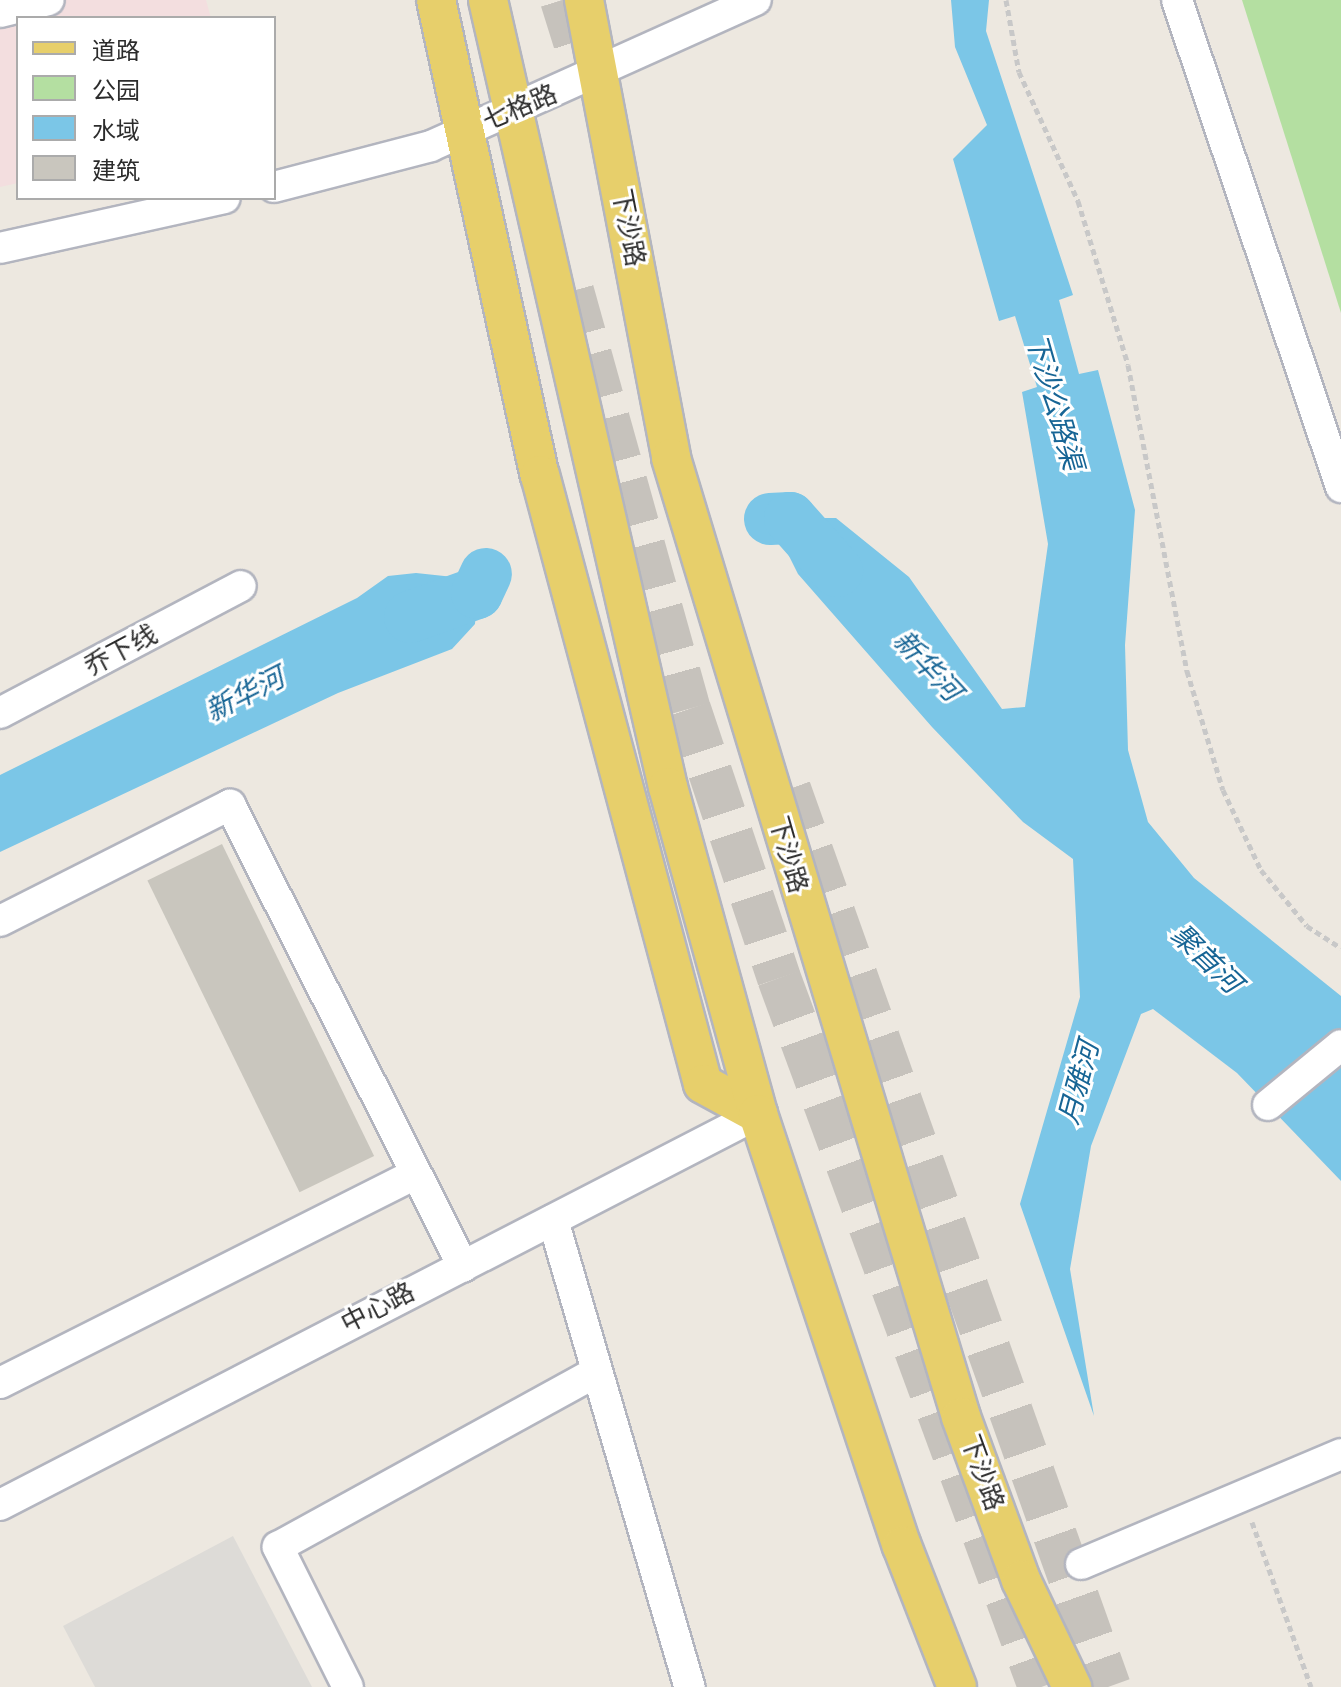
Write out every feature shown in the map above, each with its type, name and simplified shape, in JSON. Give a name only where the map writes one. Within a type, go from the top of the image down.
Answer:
[{"type":"main road","points":[[436,0],[540,475],[703,1084],[758,1114]]},
{"type":"main road","points":[[488,0],[668,787],[758,1114],[902,1546],[957,1687]]},
{"type":"main road","name":"下沙路","points":[[584,0],[689,519],[961,1417],[1021,1580],[1072,1687]]},
{"type":"street","points":[[0,12],[49,0]]},
{"type":"street","name":"七格路","points":[[276,186],[463,132],[599,75],[756,0]]},
{"type":"street","points":[[1177,0],[1341,487]]},
{"type":"street","points":[[0,248],[216,200]]},
{"type":"street","name":"乔下线","points":[[0,713],[241,586]]},
{"type":"street","points":[[0,921],[230,805],[414,1175],[463,1266]]},
{"type":"street","points":[[1268,1105],[1341,1045]]},
{"type":"street","name":"中心路","points":[[0,1505],[758,1114]]},
{"type":"street","points":[[0,1383],[414,1175]]},
{"type":"street","points":[[553,1220],[690,1687]]},
{"type":"street","points":[[348,1687],[278,1547],[596,1372]]},
{"type":"street","points":[[1081,1564],[1341,1454]]},
{"type":"path","points":[[1006,0],[1019,72],[1078,201],[1128,365],[1187,671],[1223,790],[1261,870],[1307,926],[1341,948]]},
{"type":"path","points":[[1243,1495],[1311,1687]]},
{"type":"shaded area","points":[[0,0],[206,0],[210,16],[16,16],[16,183],[0,187]]},
{"type":"shaded area","points":[[233,1536],[312,1687],[95,1687],[63,1626]]},
{"type":"green space","points":[[1242,0],[1341,0],[1341,313]]},
{"type":"water","points":[[951,0],[989,0],[986,31],[1073,295],[1059,300],[1079,374],[1098,370],[1135,510],[1125,645],[1128,750],[1148,822],[1194,878],[1341,996],[1341,1181],[1237,1073],[1153,1009],[1141,1014],[1091,1146],[1070,1269],[1094,1416],[1020,1204],[1080,997],[1073,859],[1023,822],[932,727],[798,574],[786,550],[790,518],[836,518],[909,577],[1002,709],[1025,707],[1048,544],[1022,392],[1037,387],[1015,316],[999,321],[953,159],[987,125],[955,47]]},
{"type":"water","points":[[416,573],[463,578],[477,593],[475,624],[452,649],[338,693],[0,852],[0,775],[357,598],[388,576]]},
{"type":"building","points":[[222,844],[374,1156],[300,1192],[147,880]]},
{"type":"waterway","name":"新华河","points":[[770,519],[790,518],[837,571]]},
{"type":"waterway","name":"新华河","points":[[410,617],[477,593],[486,574]]},
{"type":"tunnel","points":[[562,0],[587,80]]},
{"type":"tunnel","points":[[572,291],[689,709],[779,978],[1040,1687]]},
{"type":"tunnel","points":[[789,789],[1109,1687]]},
{"type":"water label","name":"下沙公路渠","points":[[1054,402]]},
{"type":"water label","name":"聚首河","points":[[1206,959]]},
{"type":"water label","name":"月雅河","points":[[1079,1083]]}]
